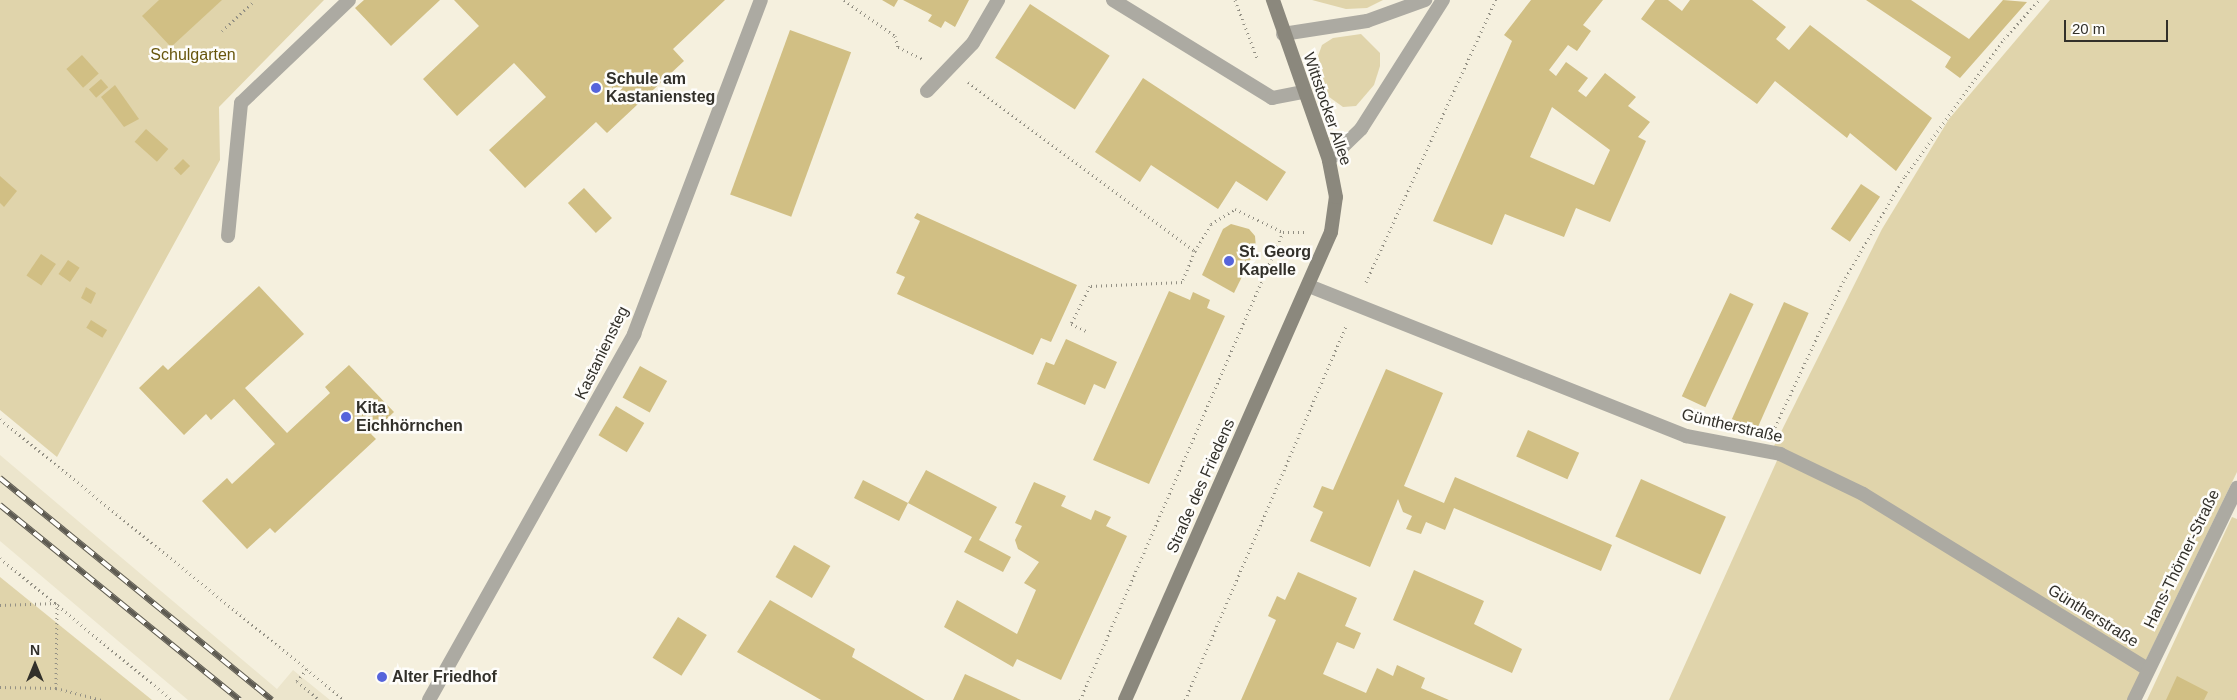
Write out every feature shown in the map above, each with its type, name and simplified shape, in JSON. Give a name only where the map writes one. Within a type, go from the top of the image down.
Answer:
[{"type":"main road","name":"Wittstocker Allee","points":[[1272,0],[1328,160],[1336,196],[1331,232],[1309,286]]},
{"type":"main road","name":"Straße des Friedens","points":[[1125,700],[1309,286]]},
{"type":"street","points":[[228,236],[241,103],[349,0]]},
{"type":"street","name":"Kastaniensteg","points":[[429,700],[634,334],[761,0]]},
{"type":"street","points":[[927,91],[973,43],[998,0]]},
{"type":"street","points":[[1113,0],[1272,98],[1304,92]]},
{"type":"street","points":[[1283,34],[1367,21],[1425,0]]},
{"type":"street","points":[[1328,160],[1361,129],[1443,0]]},
{"type":"street","name":"Güntherstraße","points":[[1309,286],[1686,436],[1764,450],[1862,494],[2147,669]]},
{"type":"street","name":"Hans-Thörner-Straße","points":[[2134,700],[2147,669],[2237,488]]},
{"type":"path","points":[[222,31],[255,0]]},
{"type":"path","points":[[844,0],[895,36],[898,47],[986,92],[1195,251]]},
{"type":"path","points":[[1235,0],[1272,98]]},
{"type":"path","points":[[1185,700],[1355,305],[1496,0]]},
{"type":"path","points":[[1764,450],[1843,282],[1905,176],[1993,54],[2039,0]]},
{"type":"path","points":[[1080,700],[1283,232],[1235,209],[1211,224],[1195,251],[1182,282],[1090,286],[1071,324],[1086,331]]},
{"type":"path","points":[[0,419],[344,700]]},
{"type":"path","points":[[0,558],[57,603],[172,700]]},
{"type":"path","points":[[0,605],[57,603]]},
{"type":"path","points":[[56,688],[57,603]]},
{"type":"path","points":[[307,669],[297,681],[320,700]]},
{"type":"path","points":[[0,687],[56,688],[102,700]]},
{"type":"shaded area","points":[[0,455],[277,689],[293,670],[330,700],[188,700],[0,541]]},
{"type":"green space","name":"Schulgarten","points":[[0,0],[324,0],[219,107],[220,160],[57,457],[0,410]]},
{"type":"green space","points":[[1312,0],[1383,0],[1367,8],[1346,9]]},
{"type":"green space","points":[[2050,0],[2237,0],[2237,472],[2145,662],[1774,446],[1882,229],[1949,119]]},
{"type":"green space","points":[[1361,34],[1380,53],[1380,66],[1374,85],[1356,106],[1343,107],[1325,94],[1318,56],[1322,45],[1333,38]]},
{"type":"green space","points":[[1780,454],[1863,494],[2147,669],[2133,700],[1669,700]]},
{"type":"green space","points":[[2232,517],[2237,519],[2237,700],[2147,700]]},
{"type":"green space","points":[[0,577],[152,700],[0,700]]},
{"type":"building","points":[[159,0],[222,0],[171,47],[142,16]]},
{"type":"building","points":[[364,0],[440,0],[391,46],[355,8]]},
{"type":"building","name":"Schule am Kastaniensteg","points":[[454,0],[725,0],[673,49],[684,61],[607,133],[596,122],[525,188],[489,150],[546,97],[514,63],[457,116],[423,79],[479,26]]},
{"type":"building","points":[[882,0],[898,0],[894,7]]},
{"type":"building","points":[[903,0],[969,0],[955,27],[945,21],[941,28],[928,21],[932,15]]},
{"type":"building","points":[[1531,0],[1603,0],[1583,25],[1591,31],[1577,51],[1568,45],[1549,70],[1556,76],[1566,62],[1588,78],[1578,91],[1586,97],[1605,73],[1636,97],[1628,106],[1650,122],[1638,137],[1646,141],[1610,222],[1576,208],[1564,237],[1505,214],[1492,245],[1433,221],[1512,41],[1504,35]],"holes":[[[1552,107],[1610,150],[1594,185],[1530,157]]]},
{"type":"building","points":[[1655,0],[1668,0],[1682,11],[1690,0],[1752,0],[1786,27],[1776,39],[1789,50],[1810,25],[1932,118],[1896,171],[1850,133],[1847,138],[1775,81],[1757,104],[1641,19]]},
{"type":"building","points":[[1866,0],[1911,0],[1969,39],[2003,0],[2027,2],[1960,78],[1945,67],[1951,57]]},
{"type":"building","points":[[1030,4],[1110,56],[1075,109],[995,58]]},
{"type":"building","points":[[790,30],[851,52],[791,217],[730,194]]},
{"type":"building","points":[[82,55],[99,74],[83,88],[66,69]]},
{"type":"building","points":[[1143,78],[1286,172],[1267,201],[1236,181],[1218,209],[1151,165],[1140,182],[1095,152]]},
{"type":"building","points":[[101,79],[108,87],[96,98],[89,89]]},
{"type":"building","points":[[115,85],[139,119],[124,127],[101,97]]},
{"type":"building","points":[[146,129],[168,149],[157,162],[135,142]]},
{"type":"building","points":[[183,159],[190,166],[181,175],[174,168]]},
{"type":"building","points":[[0,176],[17,191],[4,207],[0,203]]},
{"type":"building","points":[[1861,184],[1880,197],[1850,242],[1831,229]]},
{"type":"building","points":[[584,188],[612,218],[596,233],[568,203]]},
{"type":"building","points":[[917,213],[1077,285],[1051,342],[1041,338],[1033,355],[897,294],[905,277],[896,273],[920,221],[914,218]]},
{"type":"building","name":"St. Georg Kapelle","points":[[1231,224],[1249,229],[1255,236],[1256,248],[1234,293],[1202,275],[1223,229]]},
{"type":"building","points":[[41,254],[56,264],[41,286],[26,276]]},
{"type":"building","points":[[68,260],[80,268],[70,282],[58,274]]},
{"type":"building","name":"Kita Eichhörnchen","points":[[259,286],[304,334],[245,388],[287,433],[330,393],[325,387],[349,365],[394,412],[371,434],[376,439],[275,533],[270,528],[247,549],[202,501],[227,478],[232,484],[275,444],[234,399],[211,420],[206,414],[184,435],[139,388],[163,365],[168,370]]},
{"type":"building","points":[[86,287],[96,293],[91,304],[81,298]]},
{"type":"building","points":[[1169,291],[1190,300],[1193,292],[1210,300],[1207,308],[1225,316],[1149,484],[1093,460]]},
{"type":"building","points":[[1730,293],[1754,304],[1705,407],[1682,396]]},
{"type":"building","points":[[1784,302],[1809,313],[1757,430],[1732,419]]},
{"type":"building","points":[[91,320],[107,330],[102,338],[86,328]]},
{"type":"building","points":[[1066,339],[1117,362],[1105,389],[1094,384],[1085,405],[1037,384],[1046,362],[1054,365]]},
{"type":"building","points":[[640,366],[667,381],[650,413],[623,397]]},
{"type":"building","points":[[1386,369],[1443,393],[1404,486],[1444,503],[1455,477],[1612,545],[1601,571],[1454,508],[1445,530],[1426,522],[1421,534],[1406,529],[1412,516],[1403,512],[1398,499],[1370,567],[1310,541],[1323,512],[1313,507],[1322,486],[1333,490]]},
{"type":"building","points":[[616,406],[644,423],[627,452],[598,435]]},
{"type":"building","points":[[1528,430],[1579,453],[1567,479],[1516,456]]},
{"type":"building","points":[[926,470],[997,507],[979,540],[1011,557],[1003,572],[964,552],[972,537],[908,503]]},
{"type":"building","points":[[1641,479],[1726,517],[1700,574],[1615,537]]},
{"type":"building","points":[[863,480],[908,503],[899,521],[854,498]]},
{"type":"building","points":[[1034,482],[1066,496],[1061,506],[1091,520],[1095,510],[1111,517],[1106,526],[1127,536],[1061,680],[1017,659],[1013,667],[944,627],[957,600],[1017,634],[1036,590],[1024,583],[1039,562],[1018,549],[1015,540],[1022,526],[1015,523]]},
{"type":"building","points":[[794,545],[830,566],[812,598],[776,577]]},
{"type":"building","points":[[1414,570],[1484,601],[1474,624],[1522,649],[1512,673],[1393,620]]},
{"type":"building","points":[[1298,572],[1357,598],[1345,626],[1361,633],[1354,649],[1337,642],[1323,674],[1366,693],[1377,668],[1393,676],[1397,665],[1425,678],[1421,688],[1449,700],[1241,700],[1276,620],[1268,616],[1277,596],[1285,600]]},
{"type":"building","points":[[770,600],[855,649],[852,657],[925,700],[821,700],[737,652]]},
{"type":"building","points":[[678,617],[707,635],[681,676],[653,658]]},
{"type":"building","points":[[965,674],[1021,700],[953,700]]},
{"type":"building","points":[[2177,676],[2208,692],[2204,700],[2166,700]]},
{"type":"railway","points":[[0,478],[272,700]]},
{"type":"railway","points":[[0,505],[240,700]]},
{"type":"place","name":"Schule am Kastaniensteg","points":[[596,88]]},
{"type":"place","name":"St. Georg Kapelle","points":[[1229,261]]},
{"type":"place","name":"Kita Eichhörnchen","points":[[346,417]]},
{"type":"place","name":"Alter Friedhof","points":[[382,677]]}]
